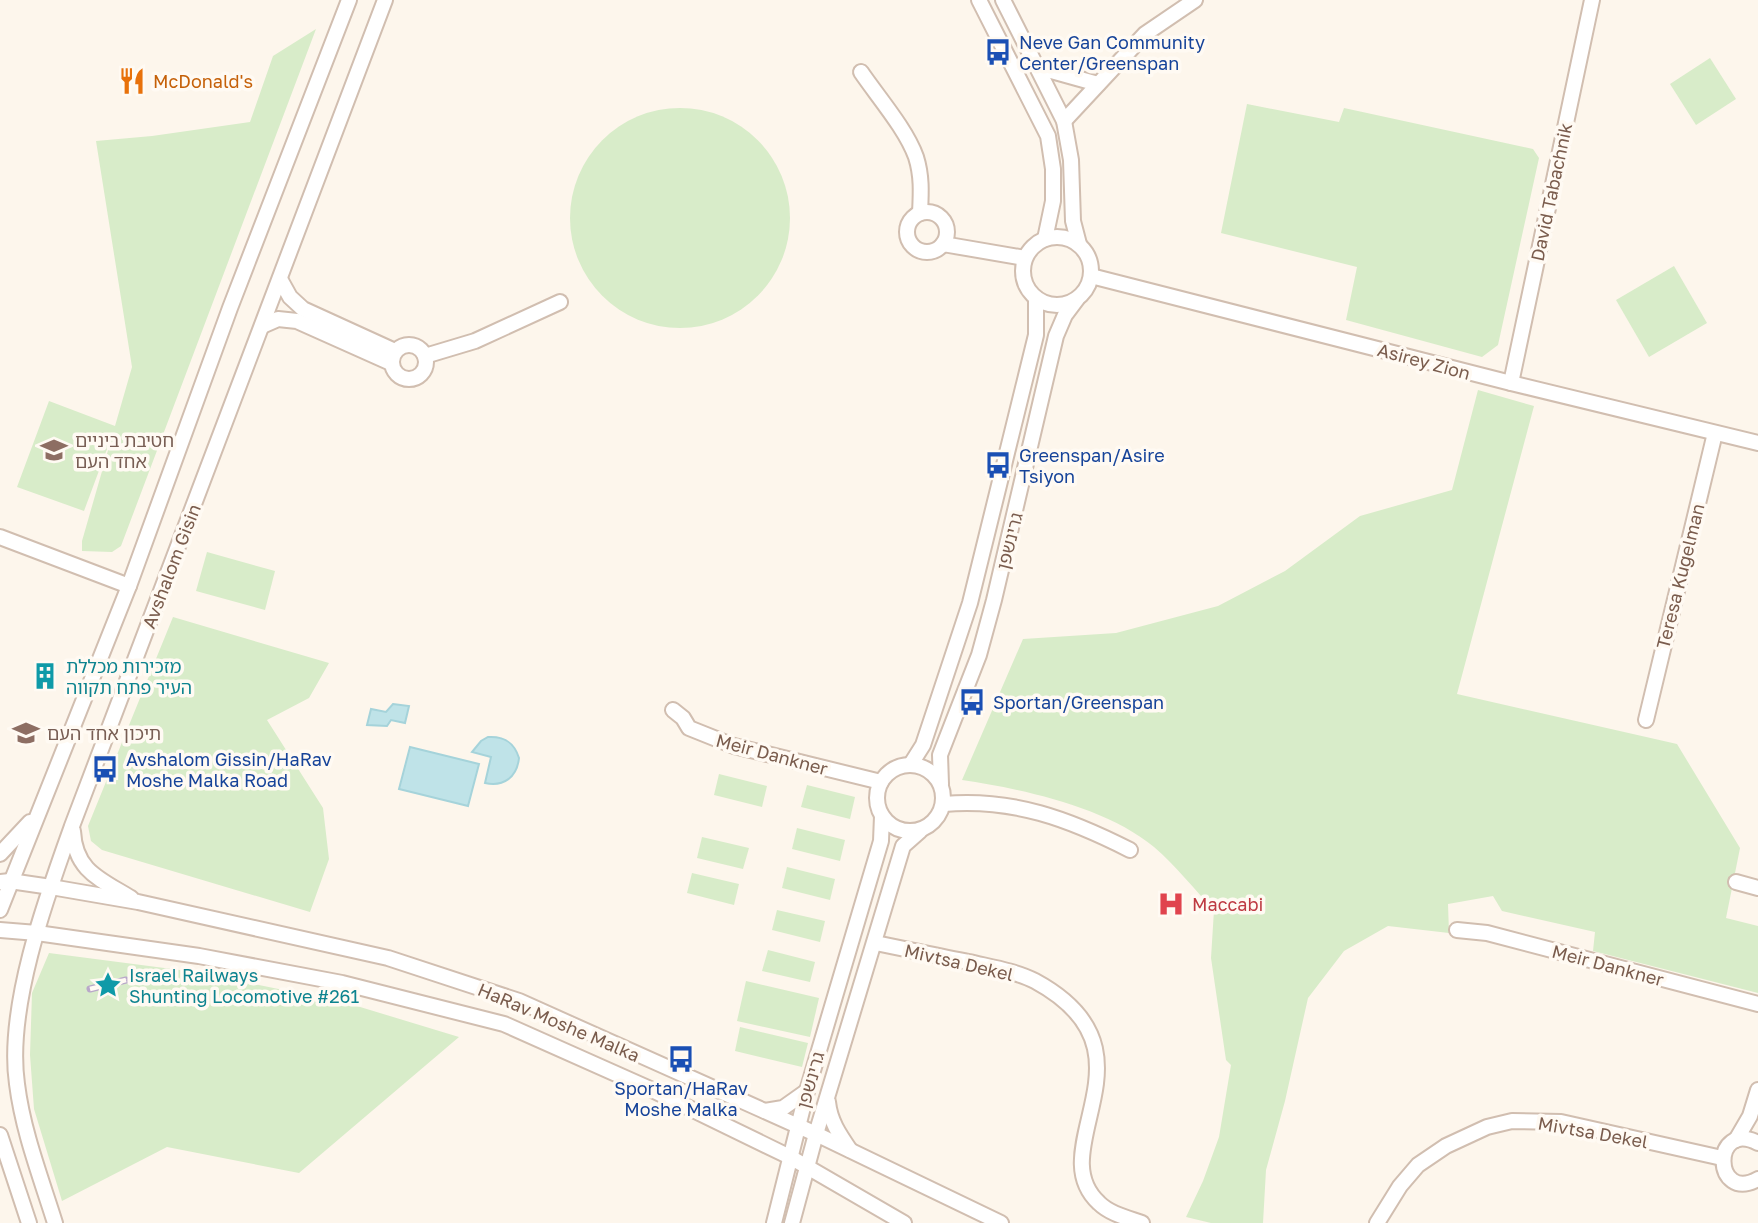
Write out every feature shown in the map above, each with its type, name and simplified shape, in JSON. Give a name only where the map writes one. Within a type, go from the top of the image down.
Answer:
[{"type":"street","name":"Avshalom Gisin","points":[[0,910],[5,882],[44,800],[128,586],[230,308],[349,0]]},
{"type":"street","name":"Avshalom Gisin","points":[[55,1223],[21,1110],[16,1082],[15,1053],[22,992],[37,933],[72,826],[385,0]]},
{"type":"street","points":[[979,0],[1048,136],[1053,169],[1053,201],[1045,239]]},
{"type":"street","points":[[1003,0],[1064,121],[1071,160],[1073,221],[1079,244]]},
{"type":"street","points":[[1064,121],[1145,34],[1195,0]]},
{"type":"street","name":"David Tabachnik","points":[[1511,383],[1592,0]]},
{"type":"street","points":[[1037,67],[1098,84]]},
{"type":"street","points":[[861,72],[916,155],[922,182],[920,212],[909,223],[907,237],[915,248],[928,252],[935,250],[943,244],[947,230],[945,222],[935,213],[920,212]]},
{"type":"street","points":[[1056,236],[1079,244],[1087,253],[1091,264],[1091,276],[1086,290],[1077,299],[1066,304],[1045,303],[1036,298],[1024,282],[1023,270],[1025,258],[1034,245],[1056,236]]},
{"type":"street","points":[[943,244],[1025,258]]},
{"type":"street","name":"Asirey Zion","points":[[1091,276],[1758,443]]},
{"type":"street","points":[[280,279],[290,297],[303,309],[393,357]]},
{"type":"street","name":"גרינשפן","points":[[911,764],[923,745],[970,603],[1036,335],[1036,298]]},
{"type":"street","name":"גרינשפן","points":[[941,784],[940,755],[979,655],[1056,336],[1065,315],[1077,299]]},
{"type":"street","points":[[425,356],[475,341],[560,302]]},
{"type":"street","points":[[262,326],[278,319],[297,321],[393,357]]},
{"type":"street","points":[[412,345],[425,356],[425,368],[422,374],[412,380],[400,378],[395,374],[393,357],[400,347],[412,345]]},
{"type":"street","name":"Teresa Kugelman","points":[[1646,720],[1715,433]]},
{"type":"street","points":[[0,537],[128,586]]},
{"type":"street","name":"Meir Dankner","points":[[673,710],[683,718],[689,728],[734,746],[881,782]]},
{"type":"street","points":[[911,764],[929,770],[941,784],[944,804],[938,817],[930,825],[920,831],[906,832],[892,827],[882,816],[877,805],[877,793],[888,773],[900,766],[911,764]]},
{"type":"street","points":[[0,854],[28,825],[44,800]]},
{"type":"street","points":[[944,804],[974,802],[1047,814],[1082,826],[1130,850]]},
{"type":"street","name":"גרינשפן","points":[[774,1223],[797,1126],[881,841],[882,816]]},
{"type":"street","points":[[72,826],[74,847],[89,873],[138,902]]},
{"type":"street","name":"גרינשפן","points":[[806,1167],[903,846],[920,831]]},
{"type":"street","name":"HaRav Moshe Malka","points":[[5,882],[138,902],[388,958],[519,1001],[816,1134],[1001,1223]]},
{"type":"street","points":[[1736,882],[1758,888]]},
{"type":"street","name":"HaRav Moshe Malka","points":[[0,930],[199,956],[342,982],[504,1024],[649,1089],[790,1157],[904,1223]]},
{"type":"street","name":"Meir Dankner","points":[[1457,930],[1488,933],[1758,1004]]},
{"type":"street","name":"Mivtsa Dekel","points":[[875,943],[991,967],[1033,980],[1074,1011],[1093,1040],[1097,1056],[1095,1095],[1082,1150],[1084,1180],[1099,1203],[1118,1215],[1142,1223]]},
{"type":"street","points":[[1758,1090],[1750,1116],[1722,1158],[1726,1173],[1736,1182],[1751,1183],[1758,1179]]},
{"type":"street","points":[[764,1111],[783,1108],[807,1091]]},
{"type":"street","points":[[828,1097],[829,1115],[851,1151]]},
{"type":"street","name":"Mivtsa Dekel","points":[[1377,1223],[1400,1186],[1418,1165],[1446,1146],[1488,1127],[1512,1121],[1561,1122],[1722,1158]]},
{"type":"street","points":[[0,1135],[29,1223]]},
{"type":"street","points":[[1736,1140],[1751,1139],[1758,1143]]},
{"type":"street","points":[[759,1142],[778,1165],[782,1192]]},
{"type":"street","points":[[792,1223],[806,1167]]},
{"type":"street","points":[[800,1192],[809,1184],[826,1181],[836,1184]]},
{"type":"green space","points":[[316,29],[121,546],[112,552],[82,551],[82,541],[113,433],[84,511],[17,487],[49,401],[115,426],[132,367],[96,141],[250,122],[273,56]]},
{"type":"green space","points":[[1710,58],[1736,99],[1696,125],[1670,84]]},
{"type":"green space","points":[[1247,104],[1339,122],[1344,108],[1533,149],[1539,158],[1498,345],[1482,357],[1346,320],[1357,267],[1221,233]]},
{"type":"green space","points":[[680,108],[701,110],[732,121],[758,140],[777,166],[788,197],[788,239],[777,270],[758,296],[732,315],[701,326],[680,328],[659,326],[628,315],[602,296],[583,270],[572,239],[570,218],[572,197],[583,166],[602,140],[628,121],[659,110]]},
{"type":"green space","points":[[1674,266],[1707,323],[1649,357],[1616,300]]},
{"type":"green space","points":[[1478,390],[1534,406],[1457,694],[1677,744],[1740,848],[1726,918],[1758,926],[1758,993],[1593,951],[1595,932],[1502,911],[1493,896],[1448,904],[1449,933],[1388,926],[1344,951],[1308,998],[1266,1170],[1263,1223],[1211,1223],[1186,1217],[1219,1137],[1231,1065],[1226,1060],[1211,958],[1214,910],[1154,847],[1112,821],[1063,802],[962,780],[1023,639],[1116,633],[1218,606],[1285,571],[1360,516],[1452,490]]},
{"type":"green space","points":[[207,552],[275,571],[265,610],[196,591]]},
{"type":"green space","points":[[173,617],[329,663],[309,698],[267,720],[323,808],[329,859],[310,912],[102,850],[91,841],[88,826]]},
{"type":"green space","points":[[719,774],[767,786],[762,807],[714,795]]},
{"type":"green space","points":[[807,785],[855,797],[850,819],[801,807]]},
{"type":"green space","points":[[797,828],[845,840],[840,861],[792,849]]},
{"type":"green space","points":[[702,837],[749,848],[743,869],[697,858]]},
{"type":"green space","points":[[787,867],[835,879],[830,900],[782,888]]},
{"type":"green space","points":[[692,873],[739,884],[734,905],[687,893]]},
{"type":"green space","points":[[777,910],[825,921],[820,942],[772,930]]},
{"type":"green space","points":[[768,950],[815,962],[810,982],[762,971]]},
{"type":"green space","points":[[49,953],[195,972],[347,1003],[459,1037],[299,1173],[167,1147],[62,1201],[34,1109],[30,1055],[32,993]]},
{"type":"green space","points":[[746,981],[819,998],[810,1037],[737,1021]]},
{"type":"green space","points":[[740,1027],[808,1043],[802,1067],[735,1051]]},
{"type":"water","points":[[393,704],[409,706],[405,723],[391,720],[387,726],[367,725],[371,709],[386,712]]},
{"type":"water","points":[[488,737],[508,741],[519,758],[516,770],[504,782],[485,783],[491,757],[472,752]]},
{"type":"water","points":[[410,747],[479,764],[468,806],[399,789]]},
{"type":"railway","points":[[90,989],[126,980]]},
{"type":"place","name":"Neve Gan Community Center/Greenspan","points":[[998,52]]},
{"type":"place","name":"McDonald's","points":[[132,81]]},
{"type":"place","name":"חטיבת ביניים אחד העם","points":[[54,450]]},
{"type":"place","name":"Greenspan/Asire Tsiyon","points":[[998,465]]},
{"type":"place","name":"מזכירות מכללת העיר פתח תקווה","points":[[45,676]]},
{"type":"place","name":"Sportan/Greenspan","points":[[972,702]]},
{"type":"place","name":"תיכון אחד העם","points":[[26,733]]},
{"type":"place","name":"Avshalom Gissin/HaRav Moshe Malka Road","points":[[105,769]]},
{"type":"place","name":"Maccabi","points":[[1171,904]]},
{"type":"place","name":"Israel Railways Shunting Locomotive #261","points":[[108,985]]},
{"type":"place","name":"Sportan/HaRav Moshe Malka","points":[[681,1059]]}]
